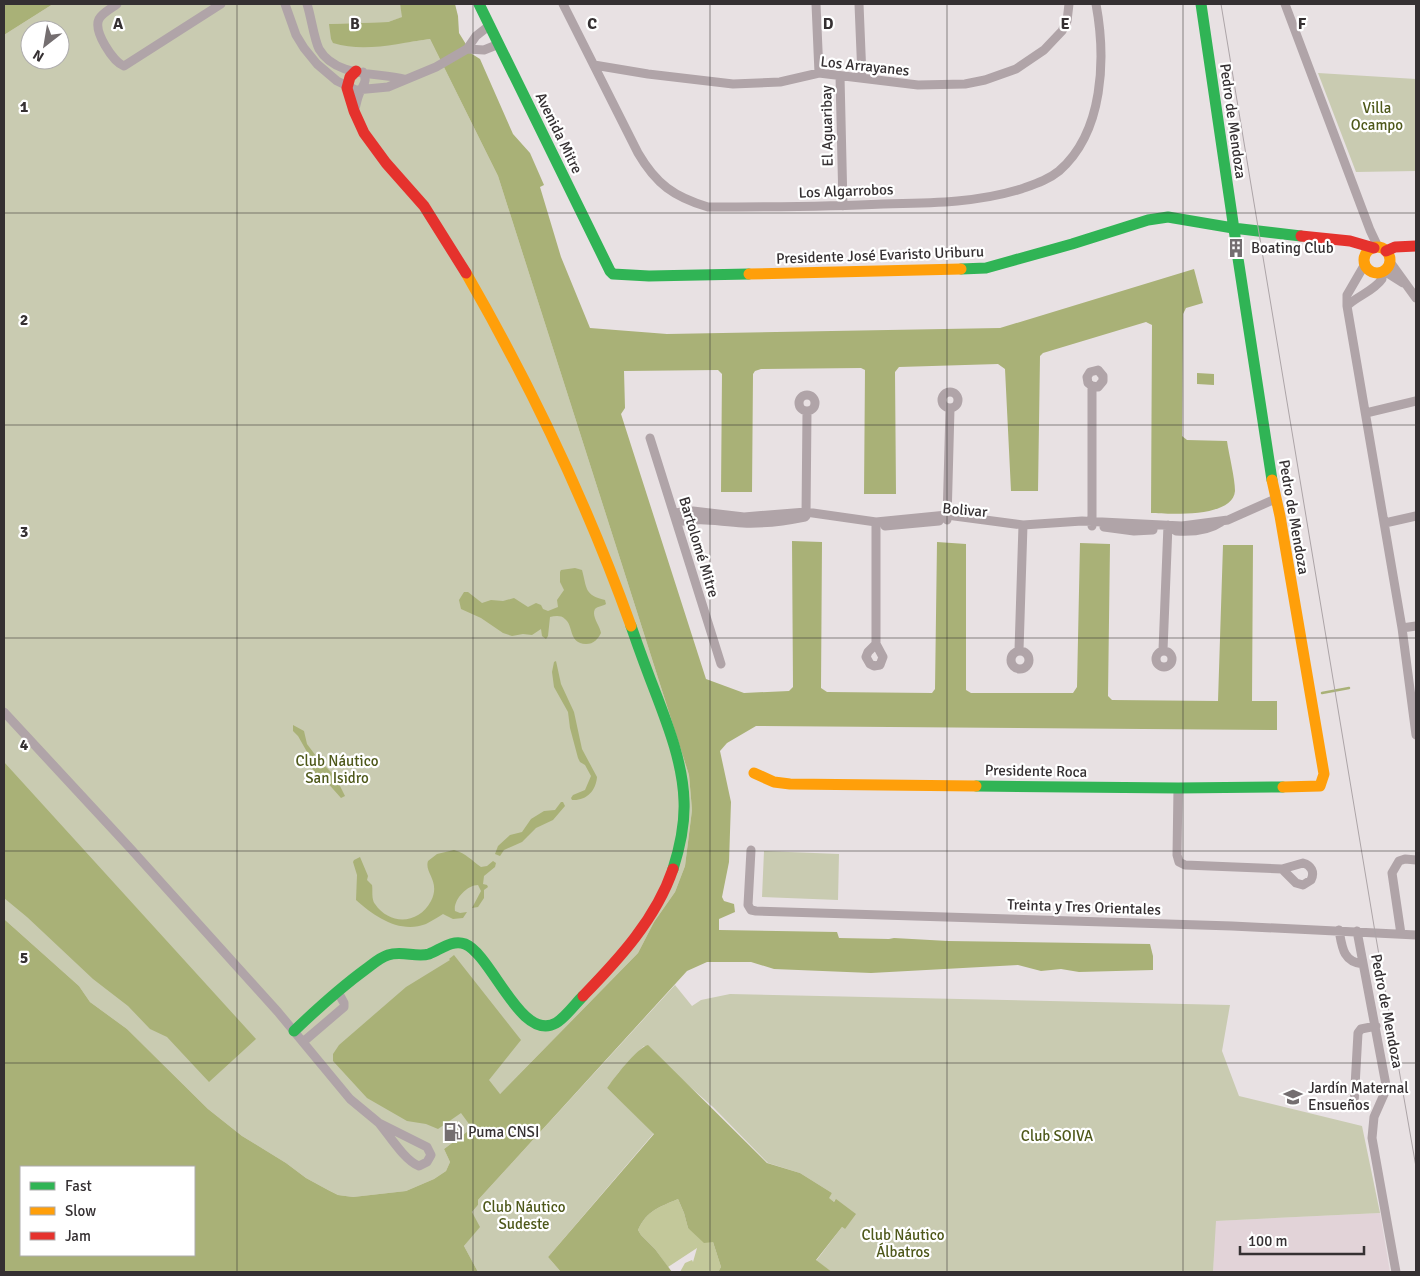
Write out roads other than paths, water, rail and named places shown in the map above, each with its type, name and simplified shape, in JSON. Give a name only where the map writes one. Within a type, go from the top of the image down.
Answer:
[{"type":"street","points":[[118,4],[100,17],[97,26],[98,32],[114,60],[124,66],[220,4]]},
{"type":"street","points":[[285,4],[296,34],[317,64],[337,81],[356,90],[388,87],[436,67],[466,50],[476,36],[490,25]]},
{"type":"street","points":[[307,4],[319,48],[333,63],[359,72],[404,79]]},
{"type":"street","name":"Avenida Mitre","points":[[480,4],[605,262],[613,274]]},
{"type":"street","name":"Los Algarrobos","points":[[563,4],[643,162],[656,179],[675,194],[688,202],[708,207],[843,206],[960,201],[999,196],[1037,184],[1059,171],[1079,146],[1095,105],[1099,84],[1100,53],[1100,24],[1096,4]]},
{"type":"street","name":"El Aguaribay","points":[[816,4],[819,73]]},
{"type":"street","points":[[859,4],[862,77]]},
{"type":"street","name":"Los Arrayanes","points":[[594,65],[648,74],[733,84],[780,82],[819,73],[862,77],[894,83],[965,84],[1001,75],[1031,60],[1054,41],[1062,31],[1067,21],[1069,4]]},
{"type":"street","name":"Pedro de Mendoza","points":[[1202,4],[1233,228],[1275,499],[1280,516],[1324,774],[1320,786]]},
{"type":"street","points":[[1285,4],[1370,230],[1379,249],[1390,258],[1379,284],[1355,298],[1347,306]]},
{"type":"street","points":[[466,50],[484,50],[499,44]]},
{"type":"street","points":[[294,1031],[357,975],[385,955],[397,953],[424,956],[451,944],[463,944],[476,952],[507,996],[528,1019],[541,1027],[548,1027],[556,1023],[622,954],[645,922],[665,886],[674,864],[682,827],[684,803],[680,769],[640,651],[606,560],[555,440],[497,326],[451,246],[425,206],[387,166],[367,138],[354,113],[347,86],[349,77],[359,72]]},
{"type":"street","points":[[354,113],[360,90],[363,88],[366,80],[359,72]]},
{"type":"street","name":"El Aguaribay","points":[[840,76],[843,206]]},
{"type":"street","name":"Presidente José Evaristo Uriburu","points":[[613,274],[649,276],[979,268],[1072,244],[1160,217],[1178,218],[1233,228],[1350,241],[1379,249],[1416,246]]},
{"type":"street","points":[[1350,241],[1365,260],[1371,272],[1385,269]]},
{"type":"street","points":[[1379,249],[1367,252],[1365,260],[1346,295],[1402,628],[1416,735]]},
{"type":"street","points":[[1385,269],[1408,287],[1416,298]]},
{"type":"street","points":[[1092,386],[1092,524]]},
{"type":"street","points":[[1366,413],[1416,401]]},
{"type":"street","points":[[947,518],[950,408]]},
{"type":"street","points":[[806,514],[807,412]]},
{"type":"street","name":"Bartolomé Mitre","points":[[650,438],[722,664]]},
{"type":"street","name":"Bolivar","points":[[676,518],[732,519],[763,523],[784,521],[806,514],[876,524],[947,518],[1023,527],[1092,524],[1134,531],[1221,521],[1246,513],[1275,499]]},
{"type":"street","points":[[1385,523],[1416,516]]},
{"type":"street","points":[[876,524],[876,649]]},
{"type":"street","points":[[1020,650],[1023,527]]},
{"type":"street","points":[[1163,650],[1168,528]]},
{"type":"street","points":[[1402,628],[1416,626]]},
{"type":"street","points":[[4,712],[294,1031],[350,1099],[379,1123],[414,1164],[419,1166],[428,1162],[431,1155],[426,1147],[379,1123]]},
{"type":"street","name":"Presidente Roca","points":[[754,773],[774,782],[790,784],[1178,788],[1320,786]]},
{"type":"street","points":[[1178,788],[1177,855],[1179,862],[1185,865],[1282,869]]},
{"type":"street","name":"Treinta y Tres Orientales","points":[[751,850],[748,905],[751,910],[1339,930],[1416,935]]},
{"type":"street","points":[[1401,934],[1392,873],[1398,861],[1405,859],[1416,860]]},
{"type":"street","points":[[1339,930],[1342,948],[1348,958],[1355,963],[1364,964]]},
{"type":"street","name":"Pedro de Mendoza","points":[[1357,931],[1386,1085],[1385,1092],[1374,1117],[1372,1138],[1396,1272]]},
{"type":"street","points":[[303,1042],[344,1007],[338,992]]},
{"type":"street","points":[[1354,1104],[1358,1033],[1361,1029],[1376,1026]]},
{"type":"waterway","points":[[1322,693],[1349,688]]},
{"type":"tram line","points":[[1221,4],[1375,932],[1416,1167]]},
{"type":"place","name":"Boating Club","points":[[1236,248]]},
{"type":"place","name":"Jardín Maternal Ensueños","points":[[1293,1097]]},
{"type":"place","name":"Puma CNSI","points":[[453,1132]]},
{"type":"park label","name":"Villa Ocampo","points":[[1377,116]]},
{"type":"park label","name":"Club Náutico San Isidro","points":[[337,770]]},
{"type":"park label","name":"Club SOIVA","points":[[1057,1136]]},
{"type":"park label","name":"Club Náutico Sudeste","points":[[524,1216]]},
{"type":"park label","name":"Club Náutico Álbatros","points":[[903,1244]]}]
